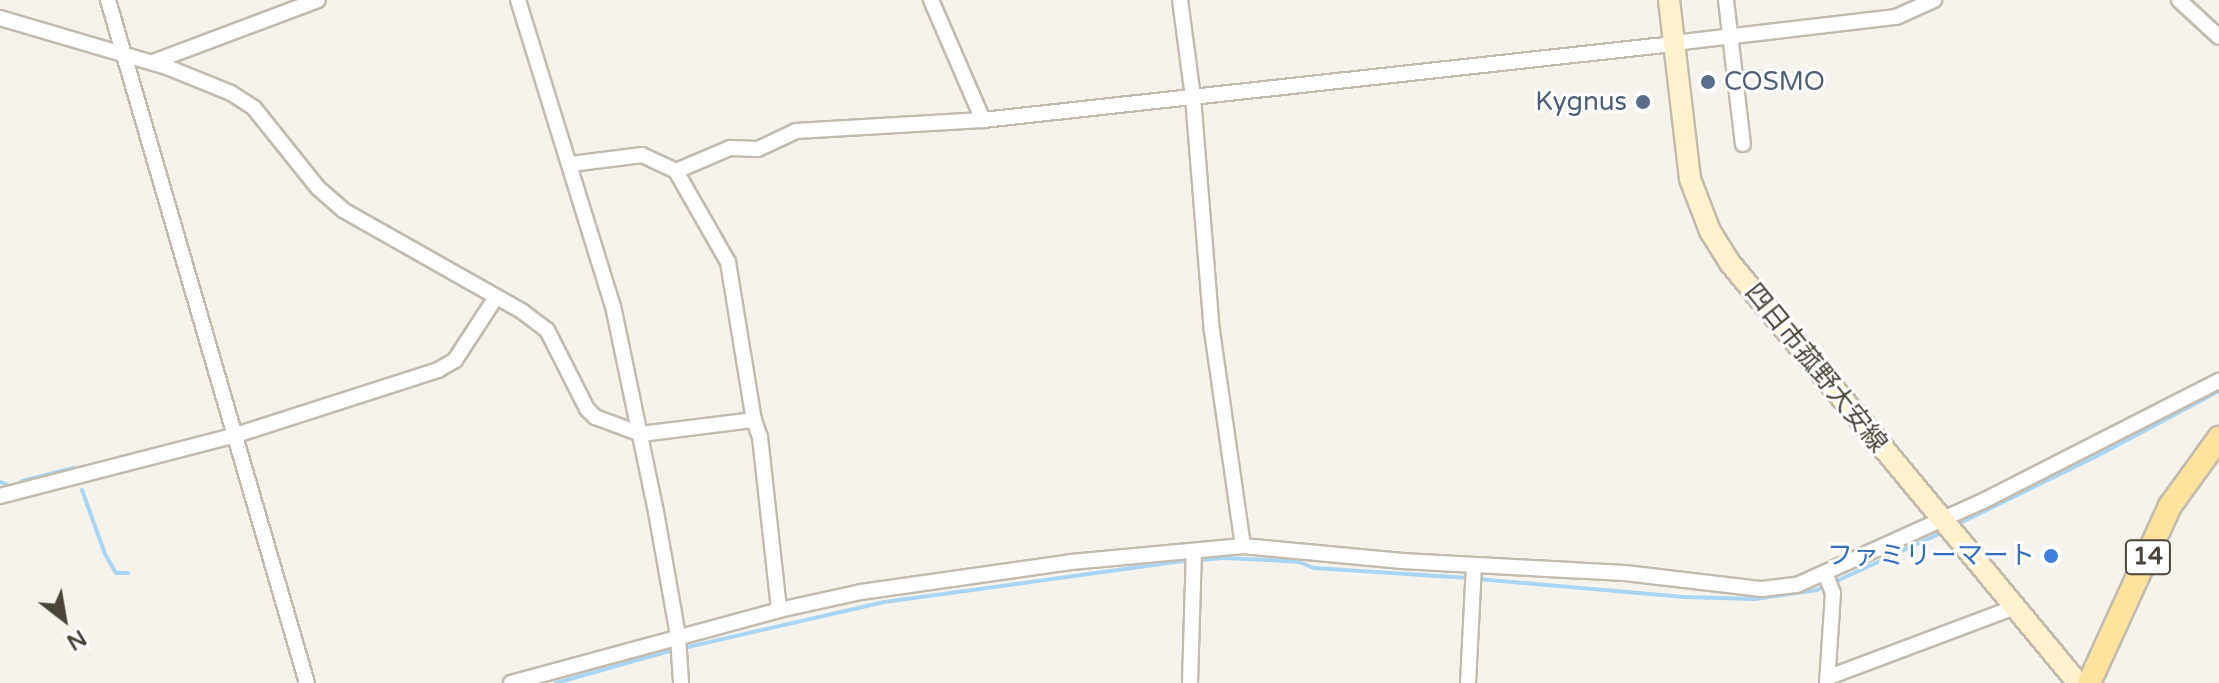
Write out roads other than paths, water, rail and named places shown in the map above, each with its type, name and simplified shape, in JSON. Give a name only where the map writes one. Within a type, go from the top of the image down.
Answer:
[{"type":"main road","name":"四日市菰野大安線","points":[[1669,0],[1690,179],[1710,231],[1730,263],[2078,683]]},
{"type":"main road","name":"14","points":[[2089,683],[2170,506],[2219,438]]},
{"type":"street","points":[[108,0],[307,683]]},
{"type":"street","points":[[153,62],[318,0]]},
{"type":"street","points":[[518,0],[613,306],[641,434],[678,639],[681,683]]},
{"type":"street","points":[[931,0],[983,120]]},
{"type":"street","points":[[1180,0],[1193,97],[1212,331],[1243,546]]},
{"type":"street","points":[[1726,0],[1743,144]]},
{"type":"street","points":[[676,171],[730,148],[758,149],[796,131],[983,120],[1674,44],[1896,17],[1934,0]]},
{"type":"street","points":[[2179,0],[2219,37]]},
{"type":"street","points":[[0,18],[125,52],[231,93],[254,108],[318,188],[343,210],[496,297],[547,330],[587,409],[595,417],[641,434],[754,420]]},
{"type":"street","points":[[571,164],[642,155],[676,171],[728,262],[754,420],[760,437],[779,610]]},
{"type":"street","points":[[0,496],[236,435],[438,370],[455,360],[496,297]]},
{"type":"street","points":[[511,683],[779,610],[954,577],[1243,546],[1474,568],[1625,573],[1762,589],[1797,585],[1947,526],[2219,381]]},
{"type":"street","points":[[1190,683],[1194,552]]},
{"type":"street","points":[[1468,683],[1474,568]]},
{"type":"street","points":[[1826,576],[1833,593],[1828,680],[2015,607]]},
{"type":"waterway","points":[[1954,526],[2095,457],[2219,391]]},
{"type":"waterway","points":[[22,481],[73,468]]},
{"type":"waterway","points":[[0,482],[6,484]]},
{"type":"waterway","points":[[82,490],[105,554],[116,573],[128,573]]},
{"type":"waterway","points":[[1478,579],[1684,597],[1755,599],[1817,590],[1943,532]]},
{"type":"waterway","points":[[556,683],[666,652],[884,602],[1175,562],[1223,558],[1269,560],[1299,562],[1314,568],[1469,578]]},
{"type":"place","name":"COSMO","points":[[1708,82]]},
{"type":"place","name":"Kygnus","points":[[1643,102]]},
{"type":"place","name":"ファミリーマート","points":[[2051,556]]}]
